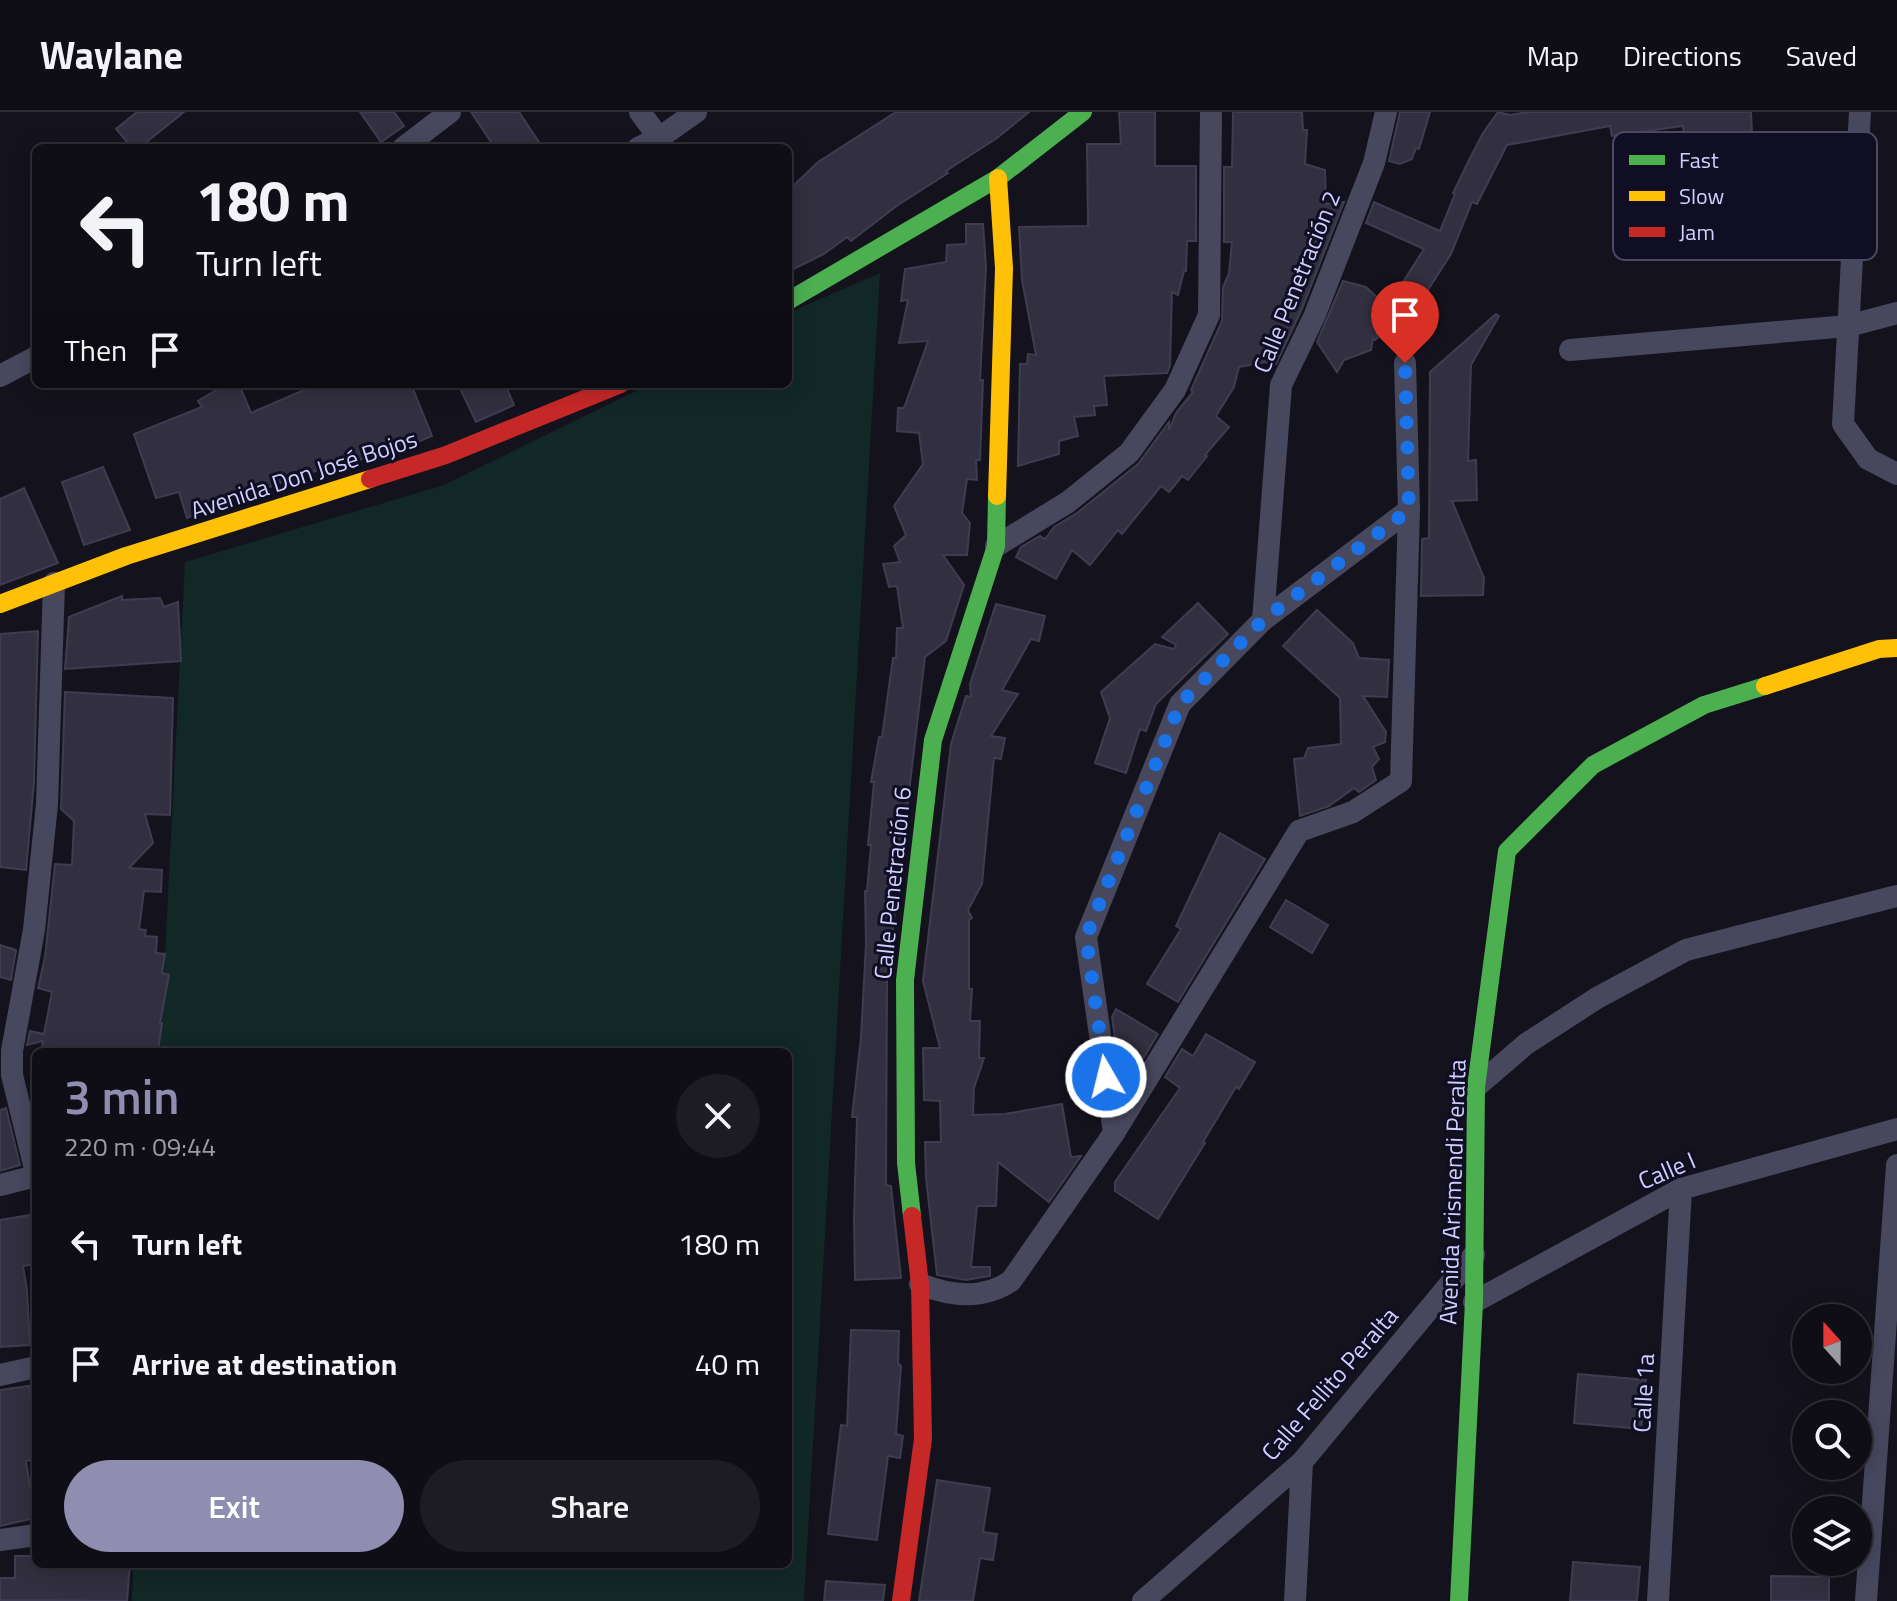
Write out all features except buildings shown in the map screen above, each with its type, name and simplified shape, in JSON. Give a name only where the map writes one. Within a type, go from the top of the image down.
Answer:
[{"type":"street","points":[[408,144],[450,112]]},
{"type":"street","points":[[640,112],[660,143],[696,112]]},
{"type":"street","points":[[792,299],[998,178],[1083,112]]},
{"type":"street","points":[[996,546],[1068,502],[1129,453],[1175,390],[1209,315],[1211,112]]},
{"type":"street","name":"Calle Penetración 2","points":[[1263,620],[1281,385],[1314,317],[1374,163],[1386,112]]},
{"type":"street","points":[[1859,132],[1860,112]]},
{"type":"street","name":"Calle Penetración 6","points":[[901,1601],[923,1439],[920,1284],[906,1163],[905,980],[933,740],[996,546],[1004,268],[998,178]]},
{"type":"street","points":[[1852,260],[1843,424],[1868,459],[1897,474]]},
{"type":"street","points":[[1570,350],[1848,326],[1897,313]]},
{"type":"street","points":[[0,376],[32,359]]},
{"type":"street","points":[[920,1284],[946,1294],[968,1294],[996,1291],[1011,1281],[1114,1133],[1299,831],[1353,812],[1401,781],[1409,510],[1405,363]]},
{"type":"street","name":"Avenida Don José Bojos","points":[[0,604],[126,556],[446,455],[611,388]]},
{"type":"street","points":[[1114,1133],[1086,937],[1180,704],[1263,620],[1409,510]]},
{"type":"street","points":[[32,1158],[12,1075],[12,1051],[34,930],[47,804],[54,583]]},
{"type":"street","name":"Avenida Arismendi Peralta","points":[[1459,1601],[1474,1302],[1476,1087],[1507,851],[1593,765],[1704,705],[1879,649],[1897,648]]},
{"type":"street","points":[[1476,1087],[1526,1044],[1597,998],[1686,950],[1897,896]]},
{"type":"street","name":"Calle I","points":[[1474,1302],[1681,1189],[1897,1129]]},
{"type":"street","points":[[1866,1601],[1897,1165]]},
{"type":"street","points":[[0,1185],[32,1175]]},
{"type":"street","name":"Calle 1a","points":[[1658,1601],[1681,1189]]},
{"type":"street","name":"Calle Fellito Peralta","points":[[1143,1601],[1302,1462],[1474,1255]]},
{"type":"street","points":[[0,1375],[32,1368]]},
{"type":"street","points":[[1295,1601],[1302,1462]]},
{"type":"street","points":[[0,1540],[32,1536]]},
{"type":"green space","points":[[880,273],[804,1601],[132,1601],[133,1568],[792,1568],[792,1048],[160,1048],[185,562],[444,485],[642,388],[792,388],[792,311]]},
{"type":"traffic: fast","points":[[792,299],[998,178],[1083,112]]},
{"type":"traffic: fast","points":[[912,1216],[906,1163],[905,980],[933,740],[996,546],[997,496]]},
{"type":"traffic: fast","points":[[1459,1601],[1474,1302],[1476,1087],[1507,851],[1593,765],[1704,705],[1765,686]]},
{"type":"traffic: slow","points":[[997,496],[1004,268],[998,178]]},
{"type":"traffic: slow","points":[[0,604],[126,556],[370,479]]},
{"type":"traffic: slow","points":[[1765,686],[1879,649],[1897,648]]},
{"type":"traffic: jam","points":[[370,479],[446,455],[611,388]]},
{"type":"traffic: jam","points":[[901,1601],[923,1439],[920,1284],[912,1216]]},
{"type":"route","points":[[1106,1077],[1086,937],[1180,704],[1263,620],[1409,510],[1405,363]]}]
